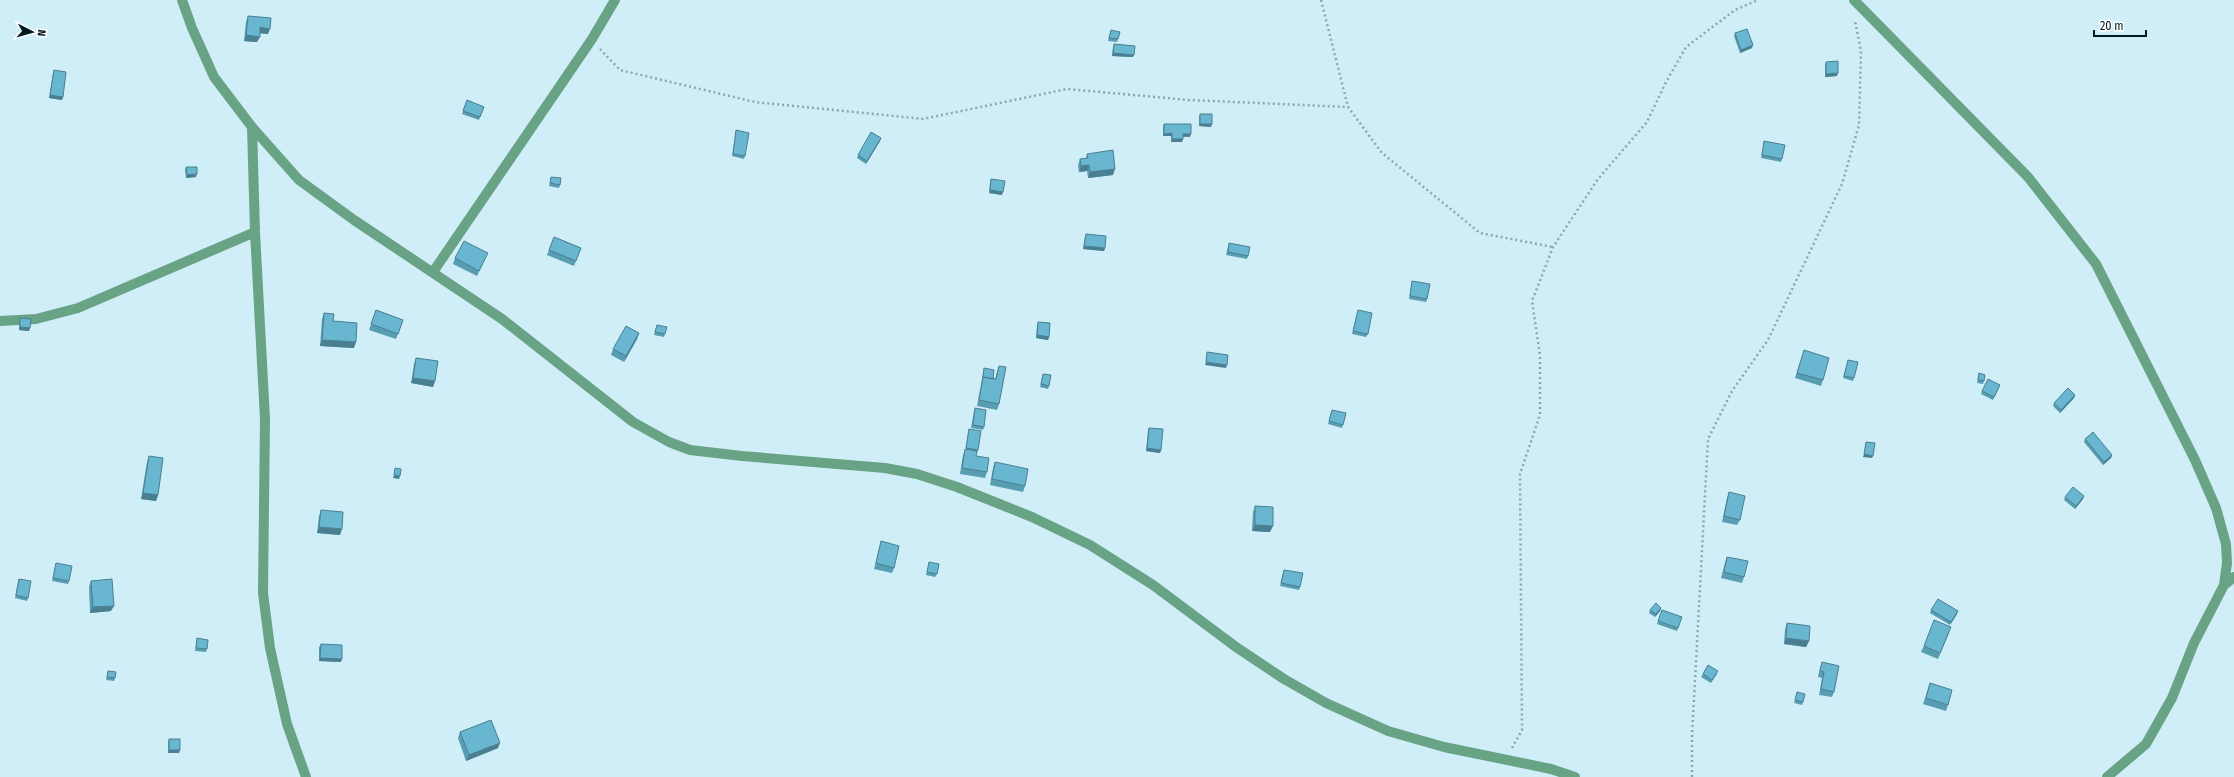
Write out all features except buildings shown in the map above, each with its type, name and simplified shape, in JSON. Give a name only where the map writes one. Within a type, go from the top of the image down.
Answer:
[{"type":"street","points":[[182,0],[192,28],[214,78],[252,127],[299,180],[354,220],[502,319],[633,422],[669,442],[690,450],[885,468],[917,474],[957,487],[1032,517],[1090,545],[1153,585],[1236,647],[1284,679],[1326,703],[1388,731],[1444,747],[1551,769],[1575,777]]},
{"type":"street","points":[[433,272],[592,39],[616,0]]},
{"type":"street","points":[[1854,0],[2028,177],[2096,264],[2195,460],[2216,508],[2226,544],[2227,563],[2224,585],[2194,643],[2172,698],[2146,744],[2107,777]]},
{"type":"street","points":[[252,127],[255,232],[265,419],[264,593],[270,648],[287,724],[306,777]]},
{"type":"street","points":[[0,321],[36,319],[78,308],[255,232]]},
{"type":"street","points":[[2224,585],[2234,577]]},
{"type":"path","points":[[1321,0],[1348,107],[1382,153],[1480,233],[1553,247]]},
{"type":"path","points":[[1505,760],[1522,730],[1520,474],[1540,415],[1540,355],[1532,301],[1553,247],[1598,179],[1647,122],[1666,82],[1686,47],[1736,10],[1758,0]]},
{"type":"path","points":[[1692,777],[1692,736],[1708,439],[1732,391],[1768,340],[1842,184],[1859,125],[1861,51],[1853,15]]},
{"type":"path","points":[[592,39],[620,70],[755,102],[923,119],[1067,89],[1189,100],[1348,107]]}]
